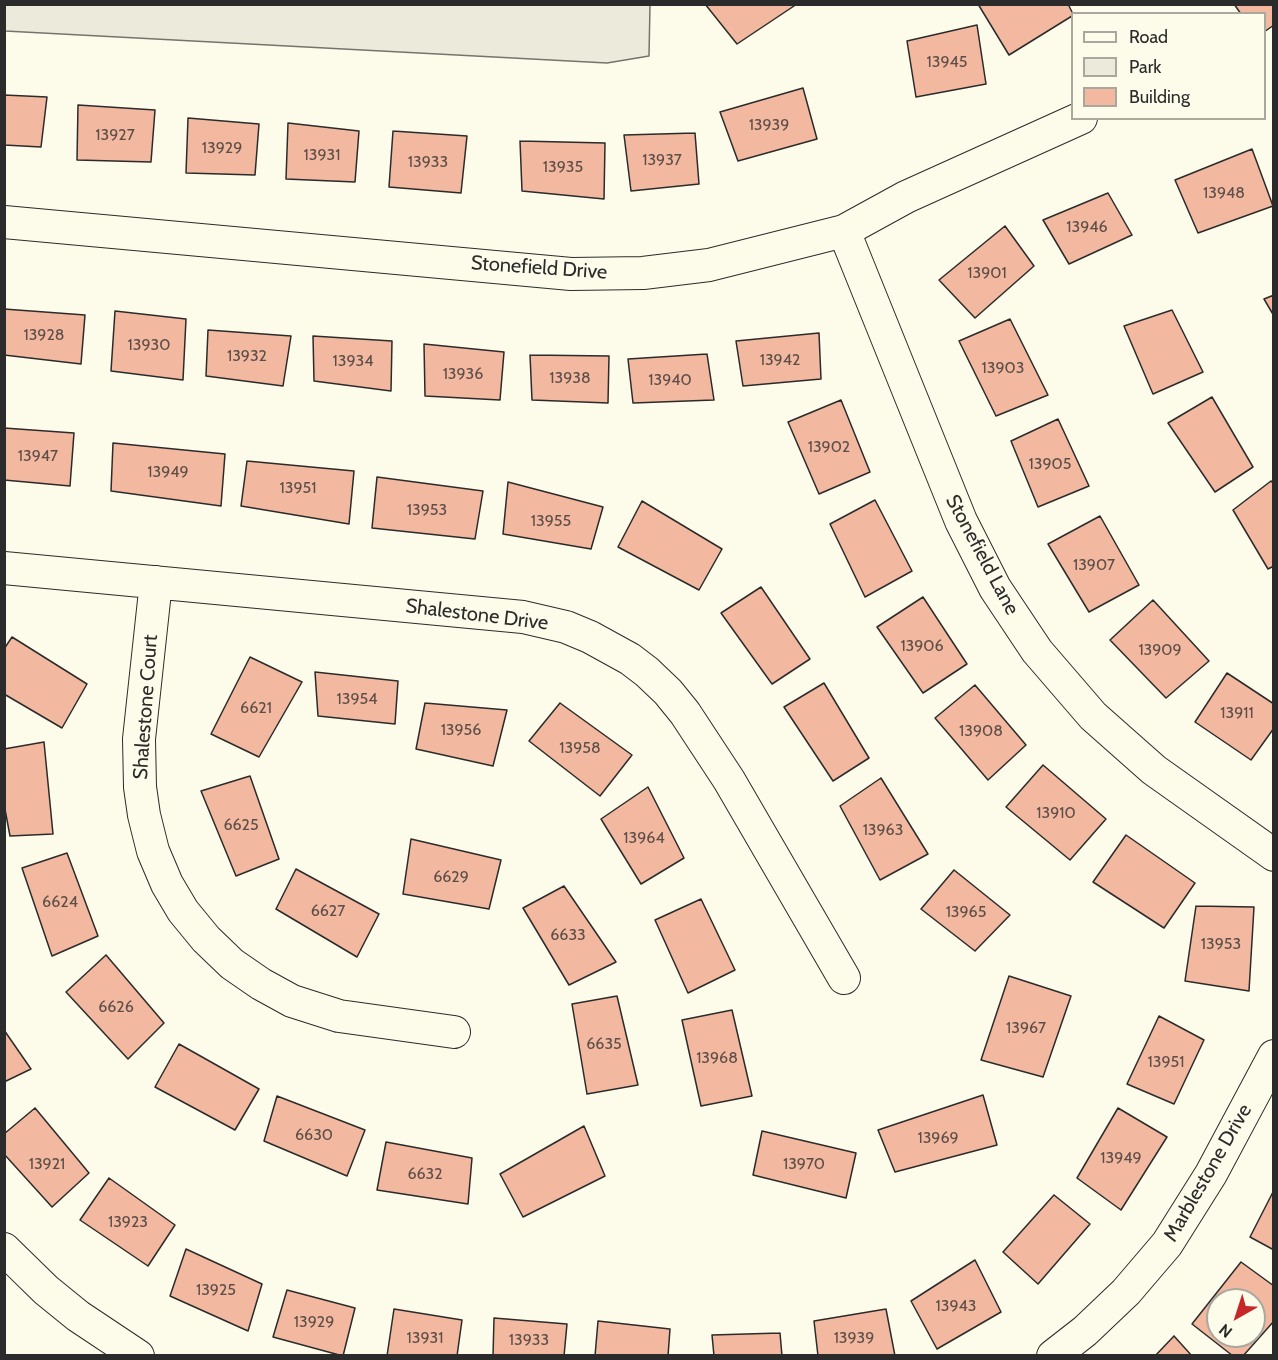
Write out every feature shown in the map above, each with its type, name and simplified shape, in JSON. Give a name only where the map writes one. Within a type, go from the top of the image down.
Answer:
[{"type":"street","name":"Stonefield Drive","points":[[4,222],[572,274],[643,273],[709,265],[844,231],[906,197],[1077,120]]},
{"type":"street","name":"Stonefield Lane","points":[[844,231],[961,521],[995,588],[1037,651],[1094,716],[1155,770],[1274,855]]},
{"type":"street","name":"Shalestone Drive","points":[[4,567],[523,617],[566,627],[590,637],[647,672],[668,692],[685,713],[729,780],[844,978]]},
{"type":"street","name":"Shalestone Court","points":[[156,582],[140,739],[140,787],[153,851],[167,884],[183,911],[206,939],[232,964],[261,984],[292,1001],[339,1016],[454,1032]]},
{"type":"street","name":"Marblestone Drive","points":[[1053,1356],[1085,1332],[1126,1292],[1167,1244],[1211,1174],[1274,1056]]},
{"type":"street","points":[[4,1249],[46,1290],[78,1316],[138,1356]]},
{"type":"green space","points":[[4,5],[650,5],[649,56],[607,63],[5,31]]},
{"type":"building","points":[[705,4],[797,4],[737,44]]},
{"type":"building","points":[[978,4],[1068,4],[1072,12],[1071,17],[1009,55]]},
{"type":"building","points":[[1234,4],[1274,4],[1274,25],[1266,31],[1266,12],[1240,12]]},
{"type":"building","points":[[977,25],[986,84],[916,97],[907,41]]},
{"type":"building","points":[[803,88],[817,139],[738,161],[720,112]]},
{"type":"building","points":[[4,95],[47,97],[41,147],[4,145]]},
{"type":"building","points":[[78,105],[155,110],[151,162],[77,160]]},
{"type":"building","points":[[188,118],[259,124],[255,175],[186,173]]},
{"type":"building","points":[[288,123],[359,131],[355,182],[286,179]]},
{"type":"building","points":[[393,131],[467,136],[461,193],[389,187]]},
{"type":"building","points":[[695,133],[699,184],[631,191],[624,135]]},
{"type":"building","points":[[520,141],[605,143],[604,199],[522,191]]},
{"type":"building","points":[[1252,149],[1273,206],[1198,233],[1175,180]]},
{"type":"building","points":[[1108,193],[1132,235],[1069,264],[1043,220]]},
{"type":"building","points":[[1005,226],[1034,266],[975,318],[939,280]]},
{"type":"building","points":[[1274,295],[1274,316],[1264,299]]},
{"type":"building","points":[[4,309],[85,315],[81,364],[4,355]]},
{"type":"building","points":[[1172,310],[1203,372],[1153,394],[1124,326]]},
{"type":"building","points":[[115,311],[186,319],[183,380],[111,371]]},
{"type":"building","points":[[1010,319],[1048,395],[996,416],[959,341]]},
{"type":"building","points":[[208,330],[291,336],[283,386],[206,376]]},
{"type":"building","points":[[819,333],[821,379],[743,386],[736,341]]},
{"type":"building","points":[[313,336],[392,341],[391,391],[314,381]]},
{"type":"building","points":[[424,344],[504,352],[500,400],[425,396]]},
{"type":"building","points":[[707,354],[714,400],[633,403],[628,359]]},
{"type":"building","points":[[530,355],[609,356],[608,403],[532,400]]},
{"type":"building","points":[[1212,397],[1253,467],[1215,492],[1168,423]]},
{"type":"building","points":[[841,400],[870,472],[819,494],[788,422]]},
{"type":"building","points":[[1058,419],[1089,486],[1038,507],[1011,441]]},
{"type":"building","points":[[4,428],[74,433],[70,486],[4,480]]},
{"type":"building","points":[[113,443],[225,454],[221,506],[111,491]]},
{"type":"building","points":[[247,461],[354,471],[349,524],[241,506]]},
{"type":"building","points":[[377,477],[483,491],[475,539],[372,528]]},
{"type":"building","points":[[1271,481],[1274,484],[1274,566],[1268,569],[1233,510]]},
{"type":"building","points":[[508,482],[603,507],[591,549],[503,534]]},
{"type":"building","points":[[875,500],[912,571],[865,597],[830,524]]},
{"type":"building","points":[[642,501],[722,549],[699,590],[618,547]]},
{"type":"building","points":[[1100,516],[1139,585],[1089,612],[1048,544]]},
{"type":"building","points":[[761,587],[810,659],[772,684],[721,613]]},
{"type":"building","points":[[923,597],[967,664],[923,693],[877,627]]},
{"type":"building","points":[[1153,600],[1209,661],[1166,698],[1110,640]]},
{"type":"building","points":[[12,637],[87,684],[62,728],[4,694],[4,649]]},
{"type":"building","points":[[250,657],[302,682],[259,757],[211,734]]},
{"type":"building","points":[[315,672],[398,681],[395,724],[318,716]]},
{"type":"building","points":[[1227,673],[1274,704],[1274,728],[1251,760],[1195,722]]},
{"type":"building","points":[[824,683],[869,758],[833,781],[784,707]]},
{"type":"building","points":[[975,685],[1026,745],[988,780],[935,718]]},
{"type":"building","points":[[425,703],[507,710],[493,766],[416,749]]},
{"type":"building","points":[[560,703],[632,755],[600,796],[529,741]]},
{"type":"building","points":[[44,742],[53,834],[10,836],[4,804],[4,749]]},
{"type":"building","points":[[1043,765],[1106,819],[1070,860],[1006,807]]},
{"type":"building","points":[[250,776],[279,859],[236,876],[201,791]]},
{"type":"building","points":[[881,778],[928,854],[880,880],[840,806]]},
{"type":"building","points":[[648,787],[684,858],[641,884],[601,819]]},
{"type":"building","points":[[1126,835],[1195,883],[1164,928],[1093,882]]},
{"type":"building","points":[[411,839],[501,860],[489,909],[403,894]]},
{"type":"building","points":[[67,853],[98,936],[52,956],[22,868]]},
{"type":"building","points":[[296,869],[379,914],[357,957],[276,909]]},
{"type":"building","points":[[954,870],[1010,915],[975,951],[921,909]]},
{"type":"building","points":[[564,886],[616,962],[569,985],[523,908]]},
{"type":"building","points":[[701,899],[735,970],[688,993],[655,920]]},
{"type":"building","points":[[1196,906],[1254,907],[1249,991],[1185,981]]},
{"type":"building","points":[[106,955],[164,1023],[128,1059],[66,992]]},
{"type":"building","points":[[1009,976],[1071,996],[1043,1077],[981,1060]]},
{"type":"building","points":[[617,996],[638,1085],[587,1094],[572,1004]]},
{"type":"building","points":[[732,1010],[752,1096],[701,1106],[682,1020]]},
{"type":"building","points":[[1159,1016],[1204,1040],[1174,1104],[1127,1084]]},
{"type":"building","points":[[4,1030],[31,1069],[4,1082]]},
{"type":"building","points":[[179,1044],[259,1089],[235,1130],[155,1087]]},
{"type":"building","points":[[983,1095],[997,1145],[895,1172],[878,1130]]},
{"type":"building","points":[[277,1096],[365,1130],[347,1176],[264,1141]]},
{"type":"building","points":[[35,1108],[89,1173],[52,1207],[4,1154],[4,1134]]},
{"type":"building","points":[[1118,1108],[1167,1137],[1121,1210],[1077,1178]]},
{"type":"building","points":[[584,1126],[605,1176],[523,1217],[500,1174]]},
{"type":"building","points":[[762,1131],[856,1153],[846,1198],[753,1175]]},
{"type":"building","points":[[386,1142],[472,1158],[468,1204],[377,1190]]},
{"type":"building","points":[[109,1178],[175,1225],[148,1266],[80,1220]]},
{"type":"building","points":[[1274,1190],[1274,1250],[1250,1237]]},
{"type":"building","points":[[1054,1195],[1090,1224],[1038,1284],[1003,1252]]},
{"type":"building","points":[[186,1249],[262,1284],[248,1331],[170,1296]]},
{"type":"building","points":[[975,1260],[1001,1312],[937,1349],[911,1301]]},
{"type":"building","points":[[1241,1262],[1274,1286],[1274,1321],[1266,1330],[1266,1288],[1220,1288]]},
{"type":"building","points":[[287,1290],[355,1308],[343,1356],[273,1337]]},
{"type":"building","points":[[1206,1306],[1206,1335],[1192,1324]]},
{"type":"building","points":[[394,1309],[462,1320],[457,1356],[387,1356]]},
{"type":"building","points":[[886,1309],[895,1356],[818,1356],[814,1321]]},
{"type":"building","points":[[494,1318],[567,1324],[564,1356],[493,1356]]},
{"type":"building","points":[[598,1321],[670,1329],[668,1356],[595,1356]]},
{"type":"building","points":[[780,1333],[782,1356],[714,1356],[712,1335]]},
{"type":"building","points":[[1174,1336],[1192,1356],[1155,1356]]},
{"type":"building","points":[[1223,1348],[1250,1348],[1243,1356],[1233,1356]]}]
